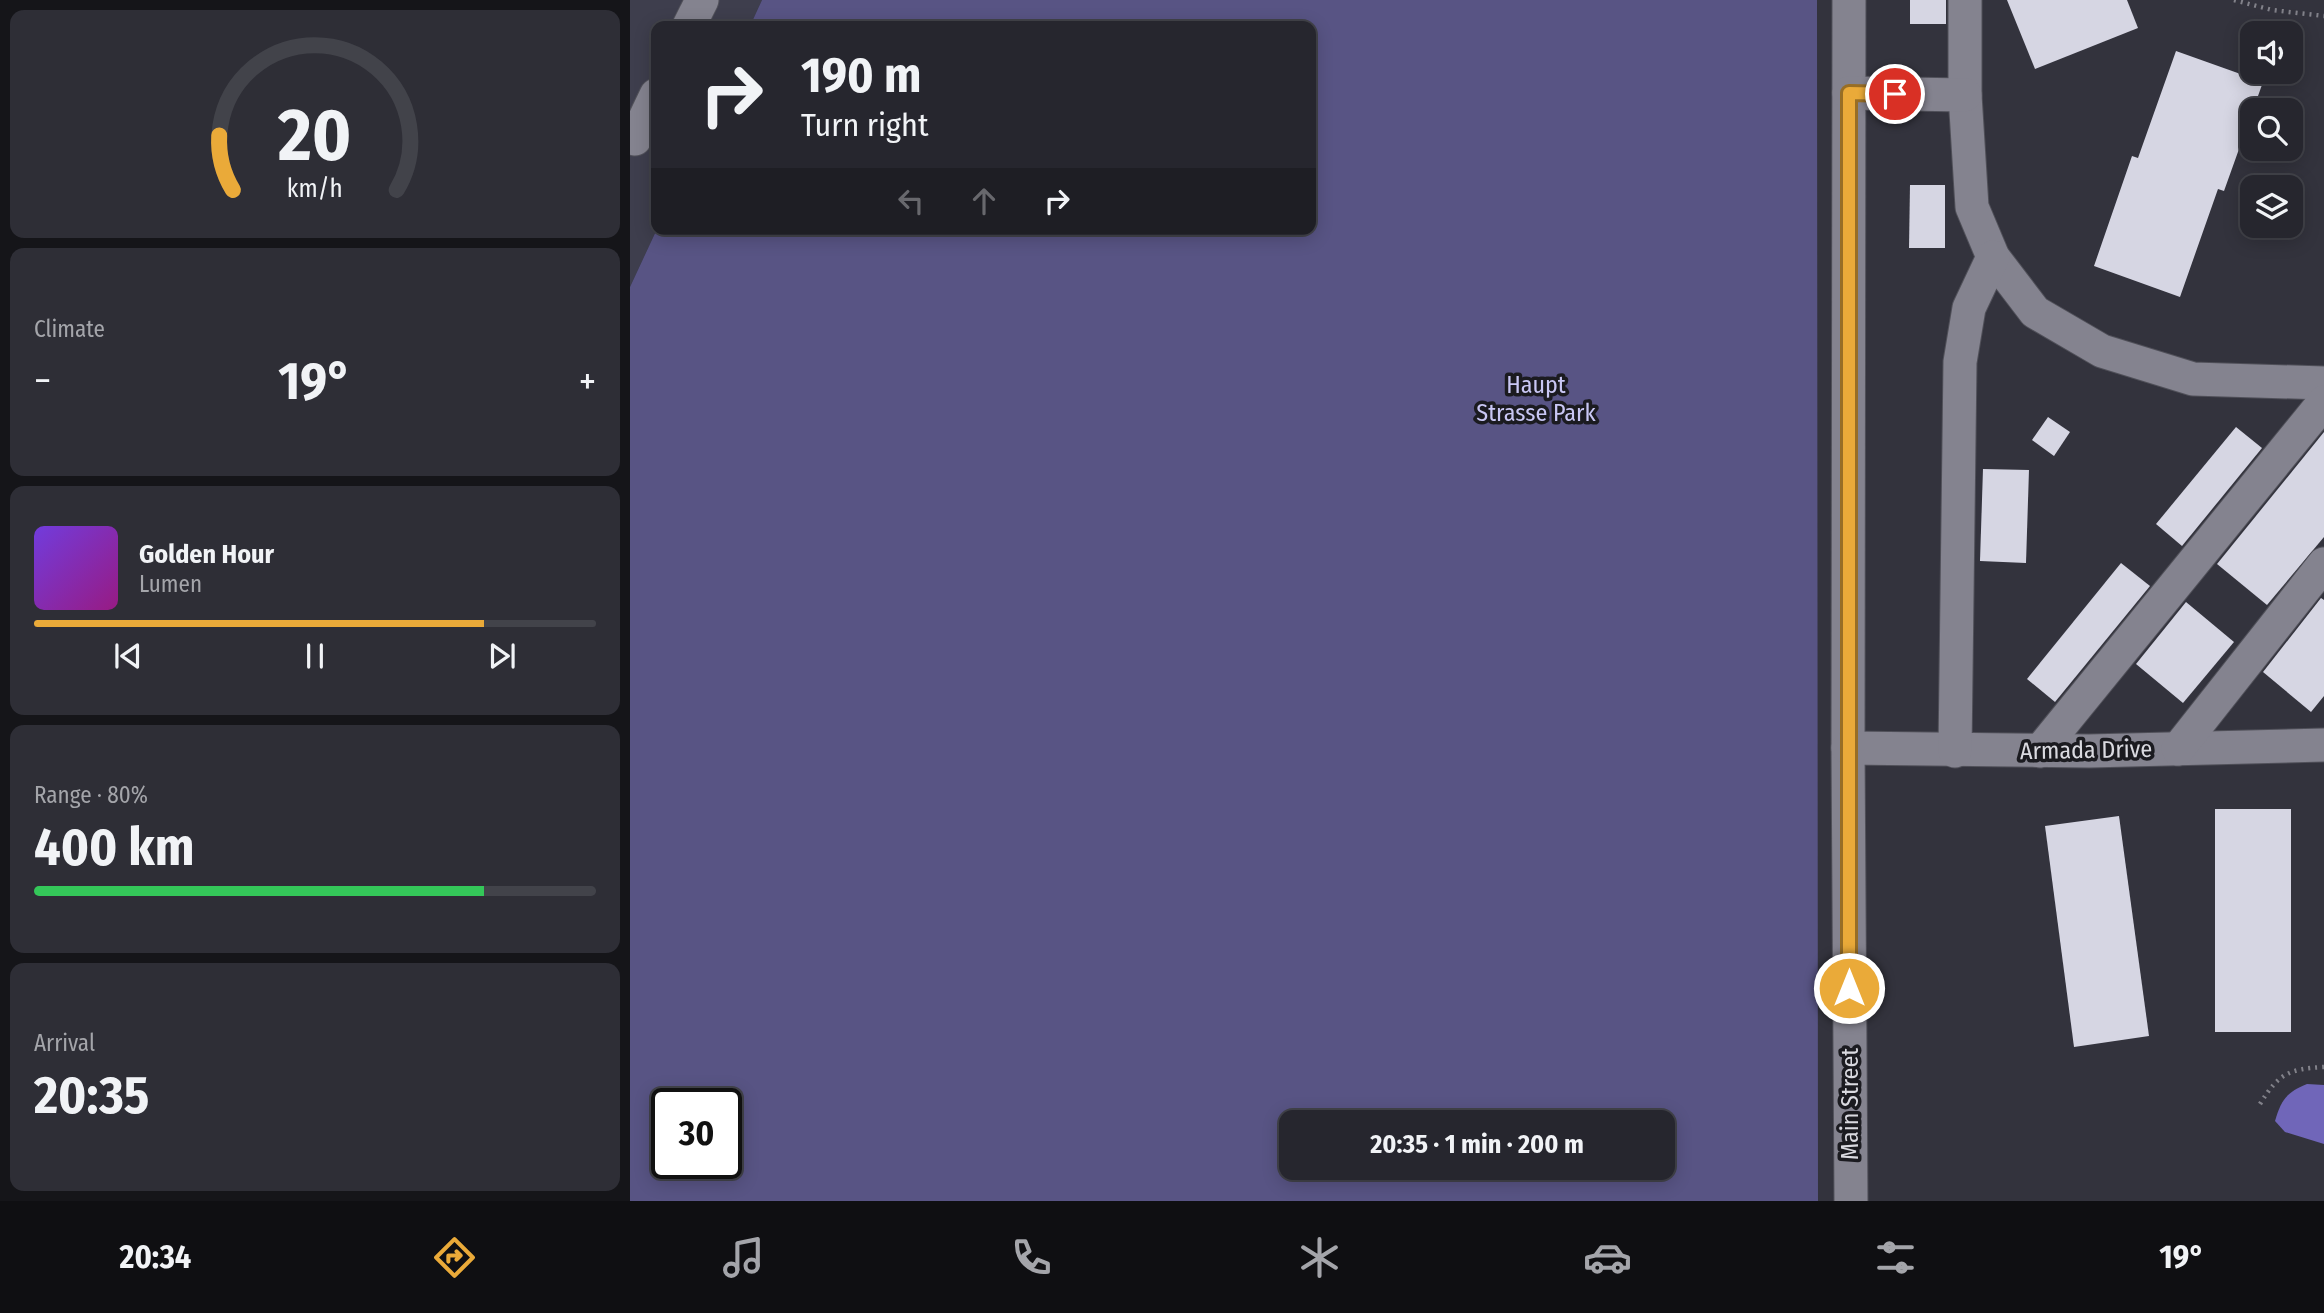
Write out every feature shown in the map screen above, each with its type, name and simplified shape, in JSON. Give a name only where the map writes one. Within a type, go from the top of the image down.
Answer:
[{"type":"street","points":[[692,21],[702,0]]},
{"type":"street","name":"Main Street","points":[[1849,0],[1848,748],[1851,1201]]},
{"type":"street","points":[[1965,0],[1965,95],[1972,207],[1993,257],[2035,312],[2102,351],[2193,379],[2324,383]]},
{"type":"street","points":[[1849,93],[1965,95]]},
{"type":"street","points":[[635,139],[651,105]]},
{"type":"street","points":[[1955,751],[1960,362],[1969,308],[1993,257]]},
{"type":"street","points":[[2040,751],[2324,402]]},
{"type":"street","points":[[2178,749],[2324,564]]},
{"type":"street","name":"Armada Drive","points":[[1848,748],[1955,751],[2178,749],[2319,738]]},
{"type":"path","points":[[2234,0],[2272,10],[2324,16]]},
{"type":"path","points":[[2260,1104],[2271,1087],[2294,1069],[2324,1067]]},
{"type":"shaded area","points":[[630,0],[762,0],[752,21],[651,21],[651,235],[654,235],[630,287]]},
{"type":"shaded area","points":[[2307,1084],[2324,1085],[2324,1144],[2285,1132],[2275,1121],[2286,1098],[2294,1090]]},
{"type":"green space","name":"Haupt Strasse Park","points":[[762,0],[1817,0],[1818,1201],[630,1201],[630,287],[654,235],[1316,235],[1316,21],[752,21]]},
{"type":"building","points":[[1910,0],[1946,0],[1946,24],[1910,24]]},
{"type":"building","points":[[2007,0],[2127,0],[2138,28],[2035,69]]},
{"type":"building","points":[[2176,51],[2240,74],[2240,84],[2262,84],[2257,98],[2240,98],[2240,146],[2224,191],[2218,189],[2180,297],[2094,266],[2132,156],[2138,158]]},
{"type":"building","points":[[1910,185],[1945,185],[1945,248],[1909,248]]},
{"type":"building","points":[[2048,417],[2070,432],[2054,456],[2032,440]]},
{"type":"building","points":[[2236,427],[2262,448],[2182,546],[2156,524]]},
{"type":"building","points":[[2324,432],[2324,537],[2267,605],[2217,564]]},
{"type":"building","points":[[1983,469],[2029,470],[2026,563],[1980,561]]},
{"type":"building","points":[[2121,563],[2150,586],[2055,702],[2027,679]]},
{"type":"building","points":[[2321,598],[2324,600],[2324,696],[2311,712],[2263,672]]},
{"type":"building","points":[[2186,602],[2234,642],[2183,703],[2136,664]]},
{"type":"building","points":[[2215,809],[2291,809],[2291,1032],[2215,1032]]},
{"type":"building","points":[[2119,816],[2149,1036],[2074,1047],[2045,826]]},
{"type":"route","points":[[1849,988],[1849,93],[1895,94]]}]
